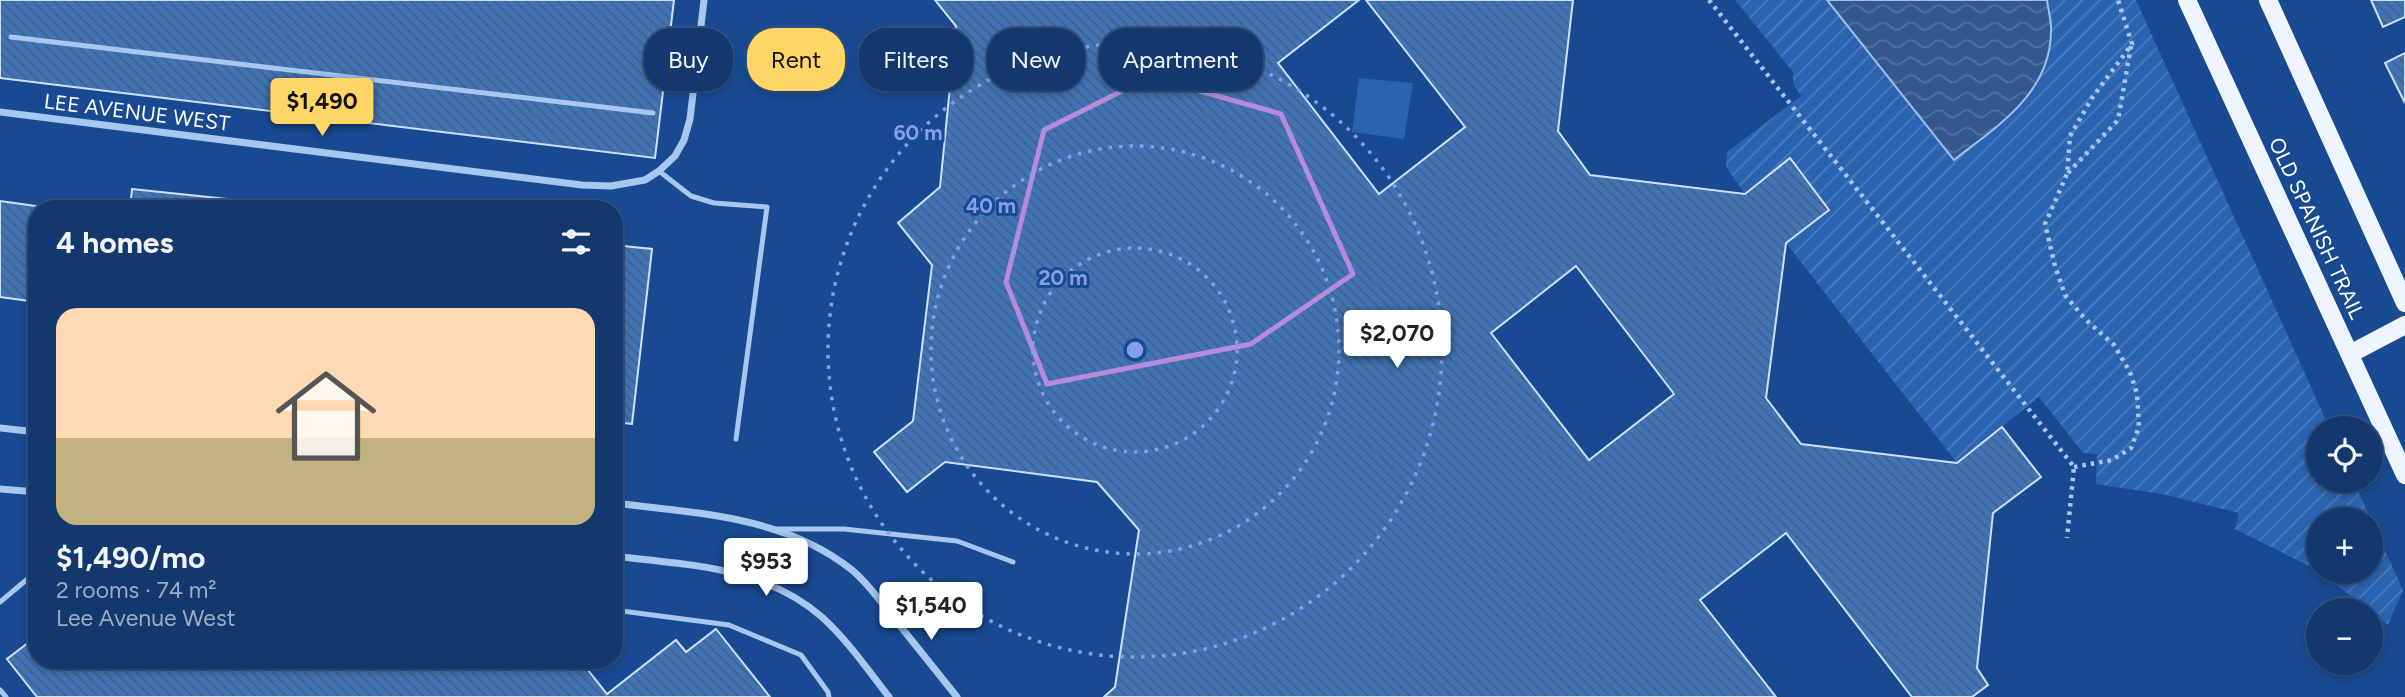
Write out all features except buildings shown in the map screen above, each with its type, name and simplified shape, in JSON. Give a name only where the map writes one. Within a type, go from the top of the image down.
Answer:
[{"type":"main road","name":"OLD SPANISH TRAIL","points":[[2188,0],[2405,475]]},
{"type":"main road","points":[[2268,0],[2405,303]]},
{"type":"main road","points":[[2350,354],[2405,325]]},
{"type":"street","points":[[659,171],[675,156],[684,140],[690,118],[704,0]]},
{"type":"street","name":"LEE AVENUE WEST","points":[[0,112],[582,185],[611,186],[645,180],[659,171]]},
{"type":"street","points":[[0,428],[28,431]]},
{"type":"street","points":[[0,489],[28,491]]},
{"type":"street","points":[[623,504],[694,512],[771,528],[832,556],[853,571],[884,605],[957,697]]},
{"type":"street","points":[[623,557],[734,571],[783,591],[802,602],[837,632],[889,697]]},
{"type":"lane","points":[[11,37],[653,113]]},
{"type":"lane","points":[[659,171],[691,196],[714,203],[766,207],[736,439]]},
{"type":"lane","points":[[771,528],[844,529],[957,541],[1013,562]]},
{"type":"lane","points":[[0,602],[28,579]]},
{"type":"lane","points":[[623,611],[729,625],[801,655],[829,697]]},
{"type":"lane","points":[[0,690],[6,697]]},
{"type":"path","points":[[1709,0],[2074,467],[2067,538]]},
{"type":"path","points":[[2067,174],[2118,120],[2132,44],[2118,0]]},
{"type":"path","points":[[2074,467],[2112,460],[2131,448],[2139,427],[2137,394],[2130,372],[2114,345],[2085,319],[2065,295],[2045,224],[2067,174],[2070,136],[2092,99],[2132,44]]},
{"type":"highlighted area","points":[[1150,77],[1281,114],[1353,274],[1251,344],[1047,384],[1006,282],[1044,130]]},
{"type":"shaded area","points":[[1735,0],[2136,0],[2324,416],[2306,416],[2306,493],[2359,493],[2365,507],[2306,507],[2306,564],[2235,529],[2239,513],[2162,494],[2096,484],[2097,454],[2083,453],[2039,397],[1957,463],[1786,243],[1829,209],[1790,159],[1745,194],[1726,167],[1727,152],[1801,96],[1793,84],[1793,72]]},
{"type":"shaded area","points":[[1359,78],[1413,83],[1404,139],[1352,132]]},
{"type":"shaded area","points":[[2383,546],[2403,590],[2388,625],[2383,621],[2383,598],[2353,598],[2335,584],[2383,584]]},
{"type":"water","points":[[1827,0],[2047,0],[2051,28],[2048,54],[2031,91],[2018,106],[1954,160]]}]
